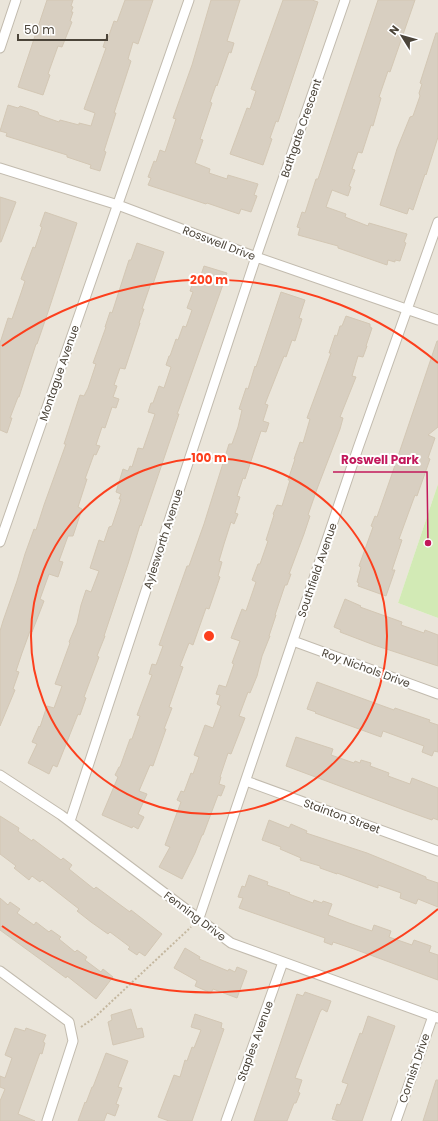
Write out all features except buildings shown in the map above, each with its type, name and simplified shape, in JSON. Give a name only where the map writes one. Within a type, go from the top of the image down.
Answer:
[{"type":"street","points":[[0,48],[16,0]]},
{"type":"street","points":[[118,205],[189,0]]},
{"type":"street","name":"Bathgate Crescent","points":[[256,257],[345,0]]},
{"type":"street","name":"Rosswell Drive","points":[[0,168],[118,205],[256,257],[438,320]]},
{"type":"street","name":"Montague Avenue","points":[[0,542],[118,205]]},
{"type":"street","name":"Southfield Avenue","points":[[199,918],[358,448],[438,222]]},
{"type":"street","name":"Aylesworth Avenue","points":[[70,821],[256,257]]},
{"type":"street","name":"Roy Nichols Drive","points":[[293,641],[438,694]]},
{"type":"street","name":"Fenning Drive","points":[[0,775],[70,821],[231,943],[435,1017]]},
{"type":"street","name":"Stainton Street","points":[[246,781],[438,851]]},
{"type":"street","name":"Staples Avenue","points":[[226,1121],[283,962]]},
{"type":"street","points":[[0,971],[69,1022],[73,1041],[47,1121]]},
{"type":"street","name":"Cornish Drive","points":[[396,1121],[435,1017]]},
{"type":"path","points":[[71,1033],[94,1018],[177,941],[199,918]]},
{"type":"shaded area","points":[[0,0],[438,0],[438,484],[398,603],[438,618],[438,1121],[0,1121]]},
{"type":"green space","points":[[438,484],[438,618],[398,603]]},
{"type":"place","name":"Roswell Park","points":[[428,543]]}]
